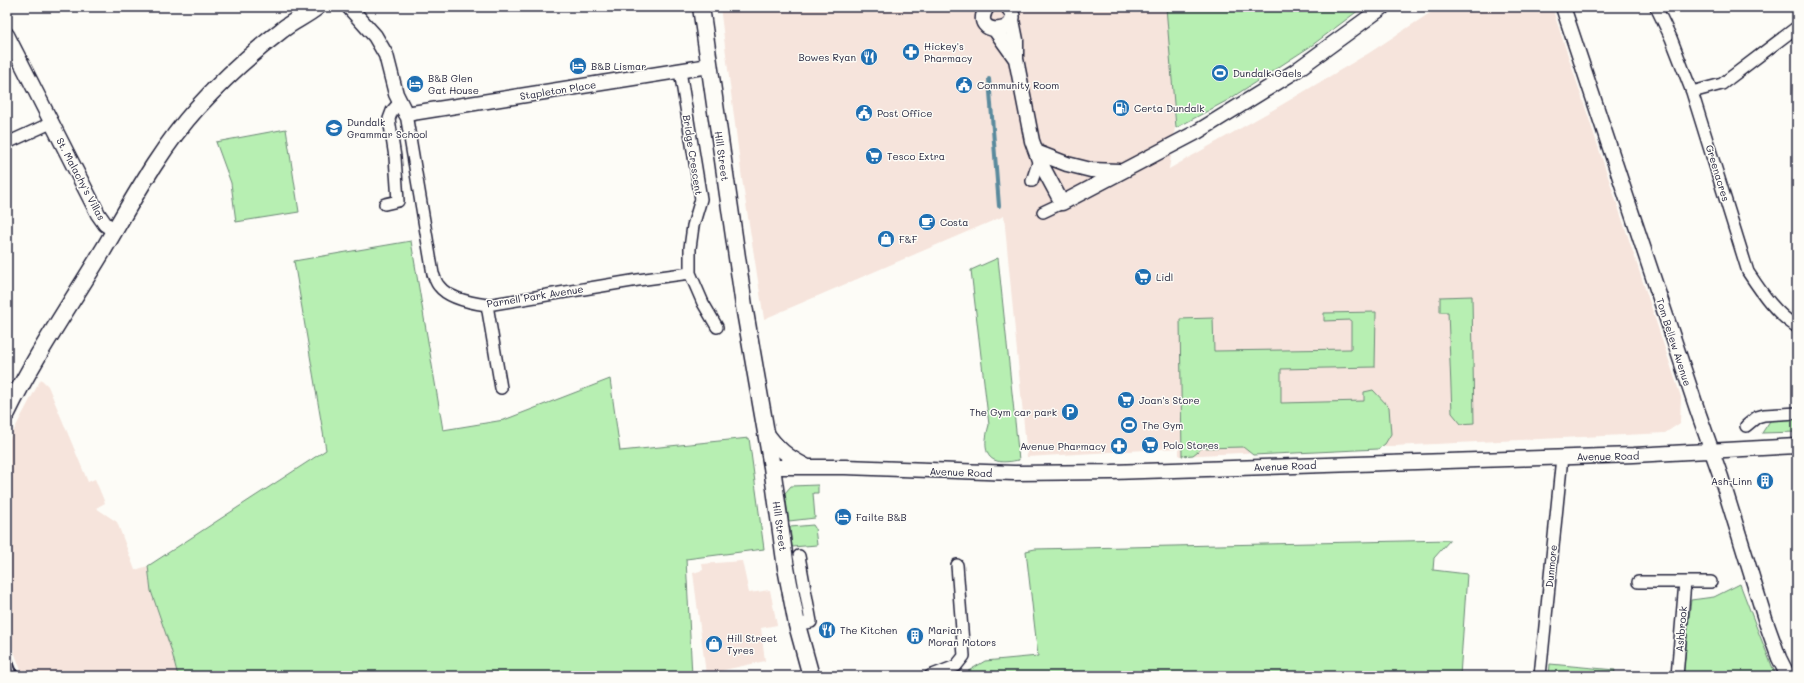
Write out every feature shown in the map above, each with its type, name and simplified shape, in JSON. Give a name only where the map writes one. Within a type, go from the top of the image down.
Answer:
[{"type":"main road","points":[[283,29],[298,7]]},
{"type":"main road","points":[[7,414],[36,359],[156,163],[197,108],[246,61],[283,29],[308,15],[317,7]]},
{"type":"main road","name":"Hill Street","points":[[700,7],[744,306],[772,467],[786,568],[797,626],[811,676]]},
{"type":"street","points":[[349,7],[375,36],[386,55],[396,94],[403,108],[392,111],[389,119],[395,157],[398,200],[385,204]]},
{"type":"street","points":[[987,7],[984,12],[984,20],[989,27],[996,30],[1003,30],[1008,26],[1010,13]]},
{"type":"street","points":[[1044,212],[1197,132],[1294,72],[1383,7]]},
{"type":"street","name":"Tom Bellew Avenue","points":[[1563,7],[1712,451],[1766,622],[1779,658],[1788,676]]},
{"type":"street","name":"Greenacres","points":[[1656,7],[1671,38],[1692,92],[1748,272],[1764,297],[1784,319],[1797,327]]},
{"type":"street","points":[[1010,13],[1016,40],[1016,59],[1028,128],[1038,156],[1062,203]]},
{"type":"street","points":[[1692,92],[1722,84],[1797,27]]},
{"type":"street","points":[[996,30],[1016,59]]},
{"type":"street","name":"St. Malachy's Villas","points":[[7,35],[98,214],[105,224],[115,231]]},
{"type":"street","name":"Stapleton Place","points":[[403,108],[709,66]]},
{"type":"street","name":"Bridge Crescent","points":[[680,71],[701,199],[693,226],[690,248],[690,274],[703,303],[717,327]]},
{"type":"street","name":"Parnell Park Avenue","points":[[403,108],[433,274],[438,285],[446,293],[478,304],[487,305],[638,280],[690,274]]},
{"type":"street","points":[[7,143],[51,123]]},
{"type":"street","points":[[1038,156],[1091,170],[1120,171]]},
{"type":"street","points":[[1032,181],[1038,156]]},
{"type":"street","points":[[487,305],[501,388]]},
{"type":"street","points":[[1746,426],[1757,417],[1764,415],[1797,413]]},
{"type":"street","points":[[766,432],[776,446],[788,456],[809,468]]},
{"type":"street","name":"Avenue Road","points":[[772,467],[1014,474],[1634,455],[1797,446]]},
{"type":"street","name":"Dunmore","points":[[1540,676],[1562,457]]},
{"type":"street","points":[[797,626],[811,622],[799,556]]},
{"type":"street","points":[[930,676],[956,666],[964,656],[956,565]]},
{"type":"street","points":[[1638,582],[1711,582]]},
{"type":"street","name":"Ashbrook","points":[[1677,676],[1685,582]]},
{"type":"shaded area","points":[[720,7],[1166,7],[1169,25],[1175,128],[1169,169],[1369,53],[1439,7],[1552,7],[1681,397],[1680,423],[1665,433],[1179,456],[1179,448],[1027,457],[1004,216],[764,319],[742,179]]},
{"type":"shaded area","points":[[41,379],[48,386],[88,482],[95,479],[105,503],[96,508],[117,522],[135,570],[148,566],[151,591],[171,649],[178,676],[23,676],[7,632],[7,443]]},
{"type":"shaded area","points":[[742,561],[749,593],[770,590],[777,625],[761,628],[765,661],[706,674],[693,573],[703,570],[702,564]]},
{"type":"green space","name":"Dundalk Gaels","points":[[1166,7],[1363,7],[1311,46],[1228,100],[1176,128]]},
{"type":"green space","points":[[286,129],[299,212],[236,222],[231,183],[216,142]]},
{"type":"green space","points":[[411,241],[443,430],[504,420],[610,379],[620,451],[749,438],[764,549],[686,559],[692,676],[178,676],[171,649],[151,591],[148,566],[326,450],[294,261]]},
{"type":"green space","points":[[998,258],[1019,460],[1005,462],[999,462],[992,459],[986,445],[989,425],[971,270]]},
{"type":"green space","points":[[1472,296],[1474,423],[1461,424],[1452,413],[1448,312],[1440,312],[1440,297]]},
{"type":"green space","points":[[1376,312],[1375,367],[1281,369],[1281,403],[1364,401],[1364,392],[1373,390],[1389,407],[1391,434],[1385,444],[1378,449],[1253,455],[1243,447],[1202,448],[1193,455],[1182,456],[1180,319],[1213,318],[1214,351],[1351,349],[1351,320],[1324,321],[1324,313]]},
{"type":"green space","points":[[1797,417],[1797,432],[1762,433],[1772,418]]},
{"type":"green space","points":[[818,485],[818,493],[813,493],[815,518],[789,521],[785,493],[791,486]]},
{"type":"green space","points":[[813,525],[815,528],[817,545],[792,547],[790,527]]},
{"type":"green space","points":[[1450,540],[1434,558],[1433,570],[1467,574],[1460,676],[960,676],[985,661],[1038,656],[1026,551],[1035,549]]},
{"type":"green space","points":[[1740,584],[1776,676],[1683,676],[1691,600],[1714,597]]},
{"type":"green space","points":[[1550,664],[1615,670],[1614,676],[1549,676]]},
{"type":"waterway","points":[[989,79],[999,206]]},
{"type":"railway","points":[[7,647],[18,676]]},
{"type":"railway","points":[[7,667],[10,676]]},
{"type":"place","name":"Hickey's Pharmacy","points":[[911,52]]},
{"type":"place","name":"Bowes Ryan","points":[[869,57]]},
{"type":"place","name":"B&B Lismar","points":[[578,66]]},
{"type":"place","name":"Dundalk Gaels","points":[[1220,73]]},
{"type":"place","name":"B&B Glen Gat House","points":[[415,84]]},
{"type":"place","name":"Community Room","points":[[964,85]]},
{"type":"place","name":"Certa Dundalk","points":[[1121,108]]},
{"type":"place","name":"Post Office","points":[[864,113]]},
{"type":"place","name":"Dundalk Grammar School","points":[[334,128]]},
{"type":"place","name":"Tesco Extra","points":[[874,156]]},
{"type":"place","name":"Costa","points":[[927,222]]},
{"type":"place","name":"F&F","points":[[886,239]]},
{"type":"place","name":"Lidl","points":[[1143,277]]},
{"type":"place","name":"Joan's Store","points":[[1126,400]]},
{"type":"place","name":"The Gym car park","points":[[1070,412]]},
{"type":"place","name":"The Gym","points":[[1129,425]]},
{"type":"place","name":"Polo Stores","points":[[1150,445]]},
{"type":"place","name":"Avenue Pharmacy","points":[[1119,446]]},
{"type":"place","name":"Ash-Linn","points":[[1765,481]]},
{"type":"place","name":"Failte B&B","points":[[843,517]]},
{"type":"place","name":"The Kitchen","points":[[827,630]]},
{"type":"place","name":"Marian Moran Motors","points":[[915,636]]},
{"type":"place","name":"Hill Street Tyres","points":[[714,644]]}]
